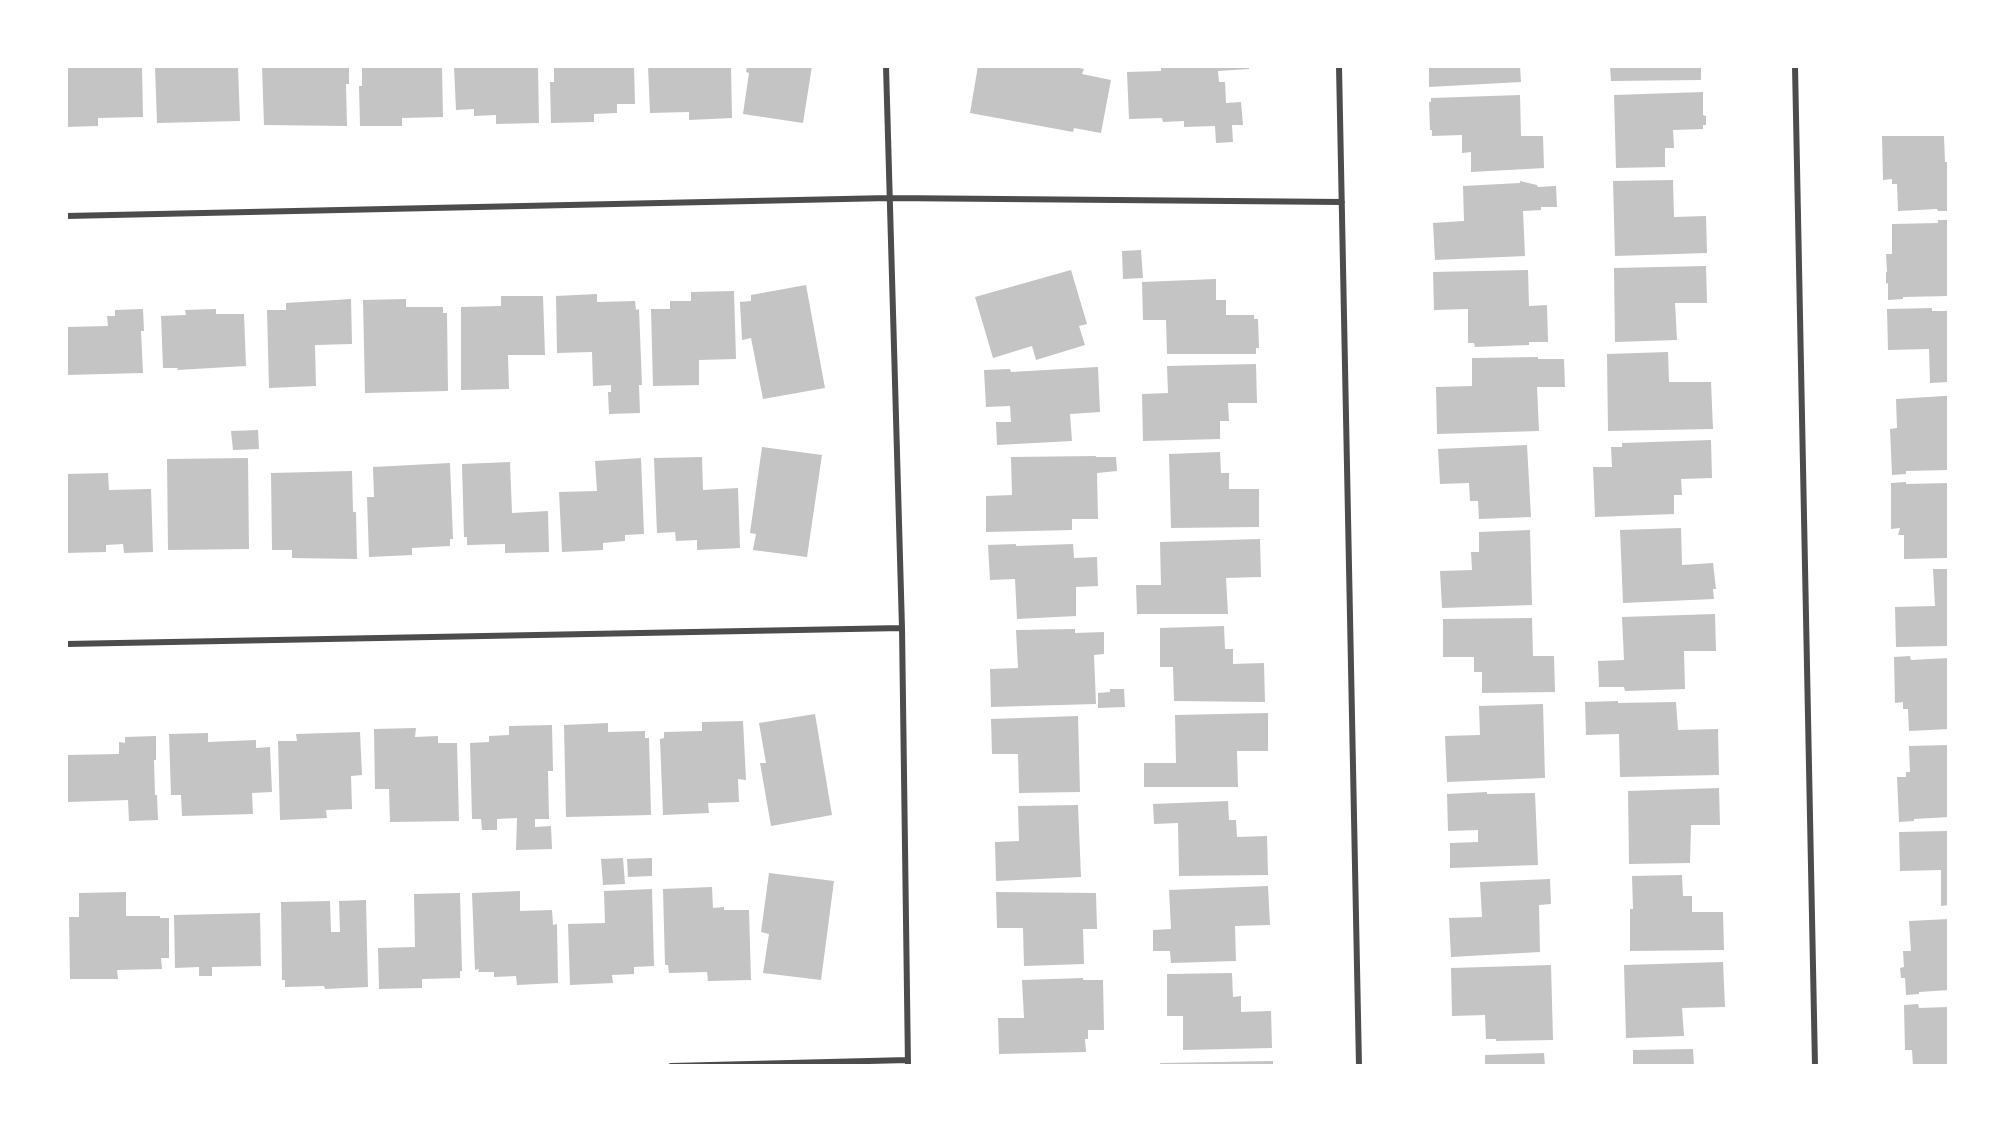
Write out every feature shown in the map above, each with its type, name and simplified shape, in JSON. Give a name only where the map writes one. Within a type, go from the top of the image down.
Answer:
[{"type":"street","points":[[671,1066],[908,1063],[902,628],[886,66]]},
{"type":"street","points":[[1339,66],[1359,1066]]},
{"type":"street","points":[[1795,66],[1815,1066]]},
{"type":"street","points":[[66,216],[889,198],[1342,202]]},
{"type":"street","points":[[66,644],[902,628]]},
{"type":"building","points":[[66,66],[142,66],[143,117],[98,118],[98,126],[66,127]]},
{"type":"building","points":[[155,66],[238,66],[240,121],[157,123]]},
{"type":"building","points":[[262,66],[349,66],[349,84],[346,84],[347,126],[264,125]]},
{"type":"building","points":[[362,66],[442,66],[443,117],[402,118],[402,126],[360,126],[359,86],[362,86]]},
{"type":"building","points":[[454,66],[538,66],[539,123],[496,124],[496,115],[474,116],[474,109],[456,110]]},
{"type":"building","points":[[554,66],[634,66],[635,104],[617,104],[617,113],[594,114],[594,122],[551,123],[550,82],[554,82]]},
{"type":"building","points":[[648,66],[731,66],[732,118],[689,120],[689,112],[650,113]]},
{"type":"building","points":[[747,66],[812,66],[803,123],[743,114],[749,73],[746,72]]},
{"type":"building","points":[[978,66],[1069,66],[1084,69],[1082,74],[1111,80],[1101,133],[1074,128],[1073,132],[970,113]]},
{"type":"building","points":[[1161,66],[1249,66],[1249,69],[1218,71],[1219,82],[1225,82],[1226,103],[1241,102],[1243,125],[1232,125],[1233,142],[1216,143],[1215,126],[1184,127],[1184,121],[1163,122],[1162,118],[1129,119],[1127,72],[1161,71]]},
{"type":"building","points":[[1429,66],[1520,66],[1521,82],[1429,87]]},
{"type":"building","points":[[1610,66],[1701,66],[1701,80],[1611,81]]},
{"type":"building","points":[[1703,92],[1703,115],[1706,116],[1706,125],[1703,125],[1703,129],[1673,130],[1674,148],[1665,148],[1665,167],[1616,168],[1614,95]]},
{"type":"building","points":[[1520,95],[1521,136],[1543,136],[1544,168],[1471,172],[1471,152],[1462,153],[1462,135],[1432,136],[1429,102],[1431,98]]},
{"type":"building","points":[[1882,136],[1944,136],[1945,162],[1949,162],[1949,211],[1938,211],[1937,209],[1898,211],[1897,184],[1892,184],[1892,179],[1883,180]]},
{"type":"building","points":[[1673,180],[1674,217],[1706,216],[1707,253],[1615,256],[1613,181]]},
{"type":"building","points":[[1520,181],[1538,187],[1556,186],[1557,207],[1541,207],[1541,210],[1523,211],[1525,256],[1435,260],[1433,223],[1464,221],[1463,186],[1520,183]]},
{"type":"building","points":[[1938,220],[1949,220],[1949,296],[1903,297],[1903,299],[1888,300],[1886,254],[1892,254],[1892,224],[1938,223]]},
{"type":"building","points":[[1141,250],[1143,278],[1123,279],[1122,251]]},
{"type":"building","points":[[1706,266],[1707,303],[1675,303],[1677,340],[1615,342],[1614,268]]},
{"type":"building","points":[[1071,270],[1087,324],[1079,326],[1085,345],[1036,360],[1032,346],[993,358],[975,297]]},
{"type":"building","points":[[1528,270],[1529,306],[1547,305],[1548,342],[1475,347],[1474,343],[1468,343],[1468,309],[1434,310],[1433,272]]},
{"type":"building","points":[[1216,279],[1216,300],[1226,300],[1226,315],[1254,315],[1254,319],[1258,319],[1259,348],[1256,348],[1256,354],[1167,354],[1166,320],[1143,320],[1142,282]]},
{"type":"building","points":[[806,285],[825,388],[763,399],[751,338],[742,340],[740,302],[751,301],[751,295]]},
{"type":"building","points":[[734,291],[736,359],[699,360],[699,385],[653,386],[651,309],[670,309],[670,301],[691,301],[691,292]]},
{"type":"building","points":[[597,294],[597,302],[635,301],[636,310],[639,309],[642,385],[639,385],[640,413],[609,414],[608,392],[611,392],[611,385],[593,386],[592,352],[557,353],[556,296]]},
{"type":"building","points":[[501,296],[543,296],[545,355],[508,355],[509,389],[461,390],[461,307],[501,306]]},
{"type":"building","points":[[351,299],[352,344],[315,345],[316,386],[269,388],[267,310],[286,310],[286,303]]},
{"type":"building","points":[[406,299],[406,307],[443,307],[443,313],[447,313],[448,391],[365,393],[363,300]]},
{"type":"building","points":[[1932,308],[1932,311],[1949,311],[1949,382],[1930,383],[1929,349],[1888,350],[1887,309]]},
{"type":"building","points":[[143,309],[144,331],[141,331],[143,373],[66,375],[66,327],[108,326],[107,316],[115,316],[115,310]]},
{"type":"building","points":[[216,309],[216,314],[244,314],[246,366],[177,370],[178,368],[163,368],[161,316],[186,315],[185,310]]},
{"type":"building","points":[[1668,352],[1669,382],[1711,382],[1713,429],[1608,431],[1607,354]]},
{"type":"building","points":[[1538,357],[1538,359],[1564,359],[1565,387],[1537,387],[1539,431],[1437,434],[1436,387],[1472,386],[1472,358]]},
{"type":"building","points":[[1256,364],[1257,403],[1228,403],[1229,421],[1220,421],[1220,439],[1143,441],[1142,394],[1168,393],[1167,366]]},
{"type":"building","points":[[1098,367],[1100,412],[1070,414],[1072,441],[997,445],[996,422],[1011,422],[1010,406],[986,407],[984,370],[1010,369],[1011,372]]},
{"type":"building","points":[[1949,396],[1949,470],[1906,471],[1906,474],[1892,475],[1890,429],[1897,428],[1896,399]]},
{"type":"building","points":[[258,430],[259,449],[233,450],[231,431]]},
{"type":"building","points":[[1711,440],[1712,478],[1681,479],[1682,495],[1674,495],[1674,514],[1595,517],[1593,467],[1612,467],[1611,447],[1622,447],[1622,443]]},
{"type":"building","points":[[1527,445],[1531,517],[1479,519],[1478,501],[1470,501],[1469,483],[1440,484],[1438,449]]},
{"type":"building","points":[[762,447],[822,455],[807,557],[753,550],[756,534],[750,533]]},
{"type":"building","points":[[1220,452],[1221,473],[1229,473],[1229,489],[1259,489],[1259,527],[1171,528],[1169,454]]},
{"type":"building","points":[[702,457],[703,490],[738,488],[740,548],[697,550],[697,540],[676,541],[675,532],[657,533],[654,458]]},
{"type":"building","points":[[1011,457],[1116,457],[1117,471],[1097,473],[1098,519],[1072,519],[1072,530],[986,532],[986,496],[1012,495]]},
{"type":"building","points":[[248,458],[249,549],[168,550],[167,459]]},
{"type":"building","points":[[641,458],[644,534],[625,535],[625,541],[603,543],[603,550],[562,552],[559,492],[597,491],[595,461]]},
{"type":"building","points":[[510,462],[512,513],[548,511],[549,552],[505,553],[505,544],[467,545],[467,537],[464,537],[462,464]]},
{"type":"building","points":[[450,463],[453,539],[450,539],[450,546],[412,548],[412,555],[369,557],[367,497],[374,497],[373,467]]},
{"type":"building","points":[[352,471],[357,559],[292,558],[292,550],[272,550],[271,473]]},
{"type":"building","points":[[108,473],[109,490],[151,489],[153,552],[124,553],[123,544],[106,545],[106,552],[66,553],[66,474]]},
{"type":"building","points":[[1906,482],[1906,484],[1949,483],[1949,559],[1904,559],[1904,535],[1898,535],[1900,528],[1891,529],[1891,483]]},
{"type":"building","points":[[1681,528],[1682,565],[1713,563],[1716,589],[1713,589],[1714,599],[1623,603],[1620,530]]},
{"type":"building","points":[[1530,530],[1532,605],[1442,608],[1440,571],[1472,570],[1471,552],[1479,552],[1479,532]]},
{"type":"building","points":[[1260,539],[1261,577],[1226,578],[1228,614],[1137,614],[1136,585],[1161,585],[1160,542]]},
{"type":"building","points":[[1016,544],[1016,546],[1073,544],[1074,558],[1097,557],[1098,586],[1076,587],[1076,616],[1017,619],[1015,579],[990,580],[988,545]]},
{"type":"building","points":[[1933,569],[1949,569],[1949,646],[1896,647],[1895,607],[1935,606]]},
{"type":"building","points":[[1715,614],[1716,651],[1684,651],[1685,689],[1625,691],[1624,687],[1599,687],[1598,661],[1624,660],[1622,617]]},
{"type":"building","points":[[1532,618],[1533,656],[1554,656],[1555,692],[1482,693],[1482,672],[1474,672],[1474,657],[1443,657],[1443,619]]},
{"type":"building","points":[[1224,626],[1225,649],[1233,649],[1233,664],[1264,663],[1265,702],[1174,701],[1173,667],[1160,667],[1160,628]]},
{"type":"building","points":[[1075,629],[1075,633],[1104,632],[1104,654],[1094,655],[1096,704],[991,707],[990,669],[1018,668],[1016,630]]},
{"type":"building","points":[[1910,656],[1911,660],[1949,658],[1949,729],[1909,731],[1908,709],[1903,709],[1903,702],[1895,703],[1894,657]]},
{"type":"building","points":[[1110,689],[1124,689],[1125,707],[1098,708],[1098,693],[1110,692]]},
{"type":"building","points":[[1618,701],[1618,703],[1676,702],[1678,730],[1718,729],[1719,775],[1620,777],[1619,734],[1586,735],[1585,702]]},
{"type":"building","points":[[1543,704],[1545,778],[1447,782],[1445,736],[1480,735],[1479,706]]},
{"type":"building","points":[[1268,713],[1268,751],[1237,751],[1238,787],[1144,787],[1144,763],[1176,763],[1175,715]]},
{"type":"building","points":[[815,714],[832,815],[771,826],[760,763],[766,763],[759,723]]},
{"type":"building","points":[[1078,716],[1080,792],[1019,793],[1018,754],[992,754],[991,719]]},
{"type":"building","points":[[743,721],[746,780],[738,779],[739,802],[708,803],[709,813],[663,815],[660,739],[664,738],[664,732],[702,731],[702,722]]},
{"type":"building","points":[[608,723],[608,732],[645,731],[645,738],[649,738],[651,815],[566,817],[564,725]]},
{"type":"building","points":[[552,725],[553,771],[548,771],[549,819],[535,819],[535,827],[551,826],[552,849],[516,850],[517,818],[497,819],[497,830],[482,830],[481,819],[472,819],[470,743],[489,742],[489,736],[509,735],[509,726]]},
{"type":"building","points":[[416,728],[415,737],[438,736],[438,743],[457,743],[459,821],[390,822],[389,789],[375,789],[374,729]]},
{"type":"building","points":[[360,732],[362,775],[351,776],[352,809],[326,810],[327,818],[280,820],[278,741],[297,741],[296,734]]},
{"type":"building","points":[[208,733],[208,742],[256,740],[256,748],[270,747],[272,792],[252,793],[253,814],[182,816],[181,795],[171,795],[169,734]]},
{"type":"building","points":[[156,736],[156,760],[154,760],[158,820],[129,821],[128,800],[68,802],[67,755],[119,754],[119,742],[125,743],[125,737]]},
{"type":"building","points":[[1949,745],[1949,817],[1899,822],[1897,777],[1906,777],[1906,772],[1910,772],[1909,746]]},
{"type":"building","points":[[1719,788],[1720,825],[1691,825],[1690,863],[1629,864],[1628,791]]},
{"type":"building","points":[[1487,792],[1487,794],[1535,793],[1538,865],[1450,868],[1450,843],[1478,842],[1478,830],[1448,831],[1447,794]]},
{"type":"building","points":[[1228,801],[1229,820],[1236,820],[1237,837],[1267,836],[1268,875],[1179,876],[1178,823],[1154,824],[1153,804]]},
{"type":"building","points":[[1078,805],[1081,877],[996,881],[995,842],[1019,841],[1018,806]]},
{"type":"building","points":[[1949,831],[1949,905],[1941,906],[1941,870],[1900,871],[1899,832]]},
{"type":"building","points":[[623,858],[625,884],[603,885],[601,859]]},
{"type":"building","points":[[652,858],[652,876],[628,877],[627,859]]},
{"type":"building","points":[[769,873],[834,881],[821,980],[763,973],[769,934],[761,932]]},
{"type":"building","points":[[1682,875],[1683,896],[1692,896],[1692,912],[1723,912],[1724,950],[1630,951],[1630,909],[1633,909],[1632,876]]},
{"type":"building","points":[[1550,879],[1551,904],[1539,905],[1540,952],[1451,957],[1449,918],[1482,917],[1480,882]]},
{"type":"building","points":[[1268,886],[1270,925],[1235,926],[1236,961],[1171,963],[1170,951],[1153,951],[1153,930],[1171,929],[1169,890]]},
{"type":"building","points":[[712,887],[713,908],[749,910],[751,980],[708,981],[707,972],[669,973],[668,965],[665,965],[663,889]]},
{"type":"building","points":[[652,889],[654,966],[634,967],[634,974],[612,975],[613,983],[570,985],[568,924],[605,923],[604,891]]},
{"type":"building","points":[[520,891],[520,911],[552,910],[553,925],[557,924],[558,983],[517,985],[516,976],[494,977],[494,972],[475,970],[472,893]]},
{"type":"building","points":[[126,892],[126,916],[169,918],[169,958],[161,958],[162,969],[117,970],[118,979],[70,979],[69,917],[79,917],[79,893]]},
{"type":"building","points":[[996,892],[1096,893],[1097,929],[1083,929],[1084,964],[1024,966],[1023,928],[997,928]]},
{"type":"building","points":[[460,893],[462,971],[460,971],[460,978],[422,979],[422,988],[379,989],[378,948],[415,947],[414,894]]},
{"type":"building","points":[[366,900],[368,987],[325,989],[324,986],[285,987],[285,980],[282,980],[281,902],[330,901],[331,932],[340,932],[339,901]]},
{"type":"building","points":[[260,913],[261,966],[212,967],[212,976],[199,976],[199,967],[175,968],[174,915]]},
{"type":"building","points":[[1949,919],[1949,990],[1906,995],[1905,978],[1901,978],[1900,968],[1904,967],[1903,951],[1911,951],[1909,921]]},
{"type":"building","points":[[1723,962],[1725,1007],[1682,1008],[1684,1036],[1626,1038],[1624,965]]},
{"type":"building","points":[[1551,965],[1553,1040],[1496,1041],[1496,1039],[1486,1039],[1485,1015],[1452,1016],[1451,968]]},
{"type":"building","points":[[1232,973],[1233,997],[1241,996],[1241,1012],[1271,1011],[1272,1048],[1183,1050],[1183,1016],[1167,1016],[1167,974]]},
{"type":"building","points":[[1083,978],[1083,980],[1103,980],[1104,1030],[1088,1030],[1088,1039],[1085,1039],[1086,1052],[999,1054],[998,1018],[1024,1018],[1022,980]]},
{"type":"building","points":[[1918,1004],[1919,1008],[1949,1007],[1949,1066],[1913,1066],[1912,1050],[1905,1050],[1904,1005]]},
{"type":"building","points":[[1693,1049],[1694,1066],[1633,1066],[1633,1050]]},
{"type":"building","points":[[1544,1053],[1545,1066],[1485,1066],[1485,1055]]},
{"type":"building","points":[[1273,1061],[1273,1066],[1160,1066],[1160,1063]]}]
